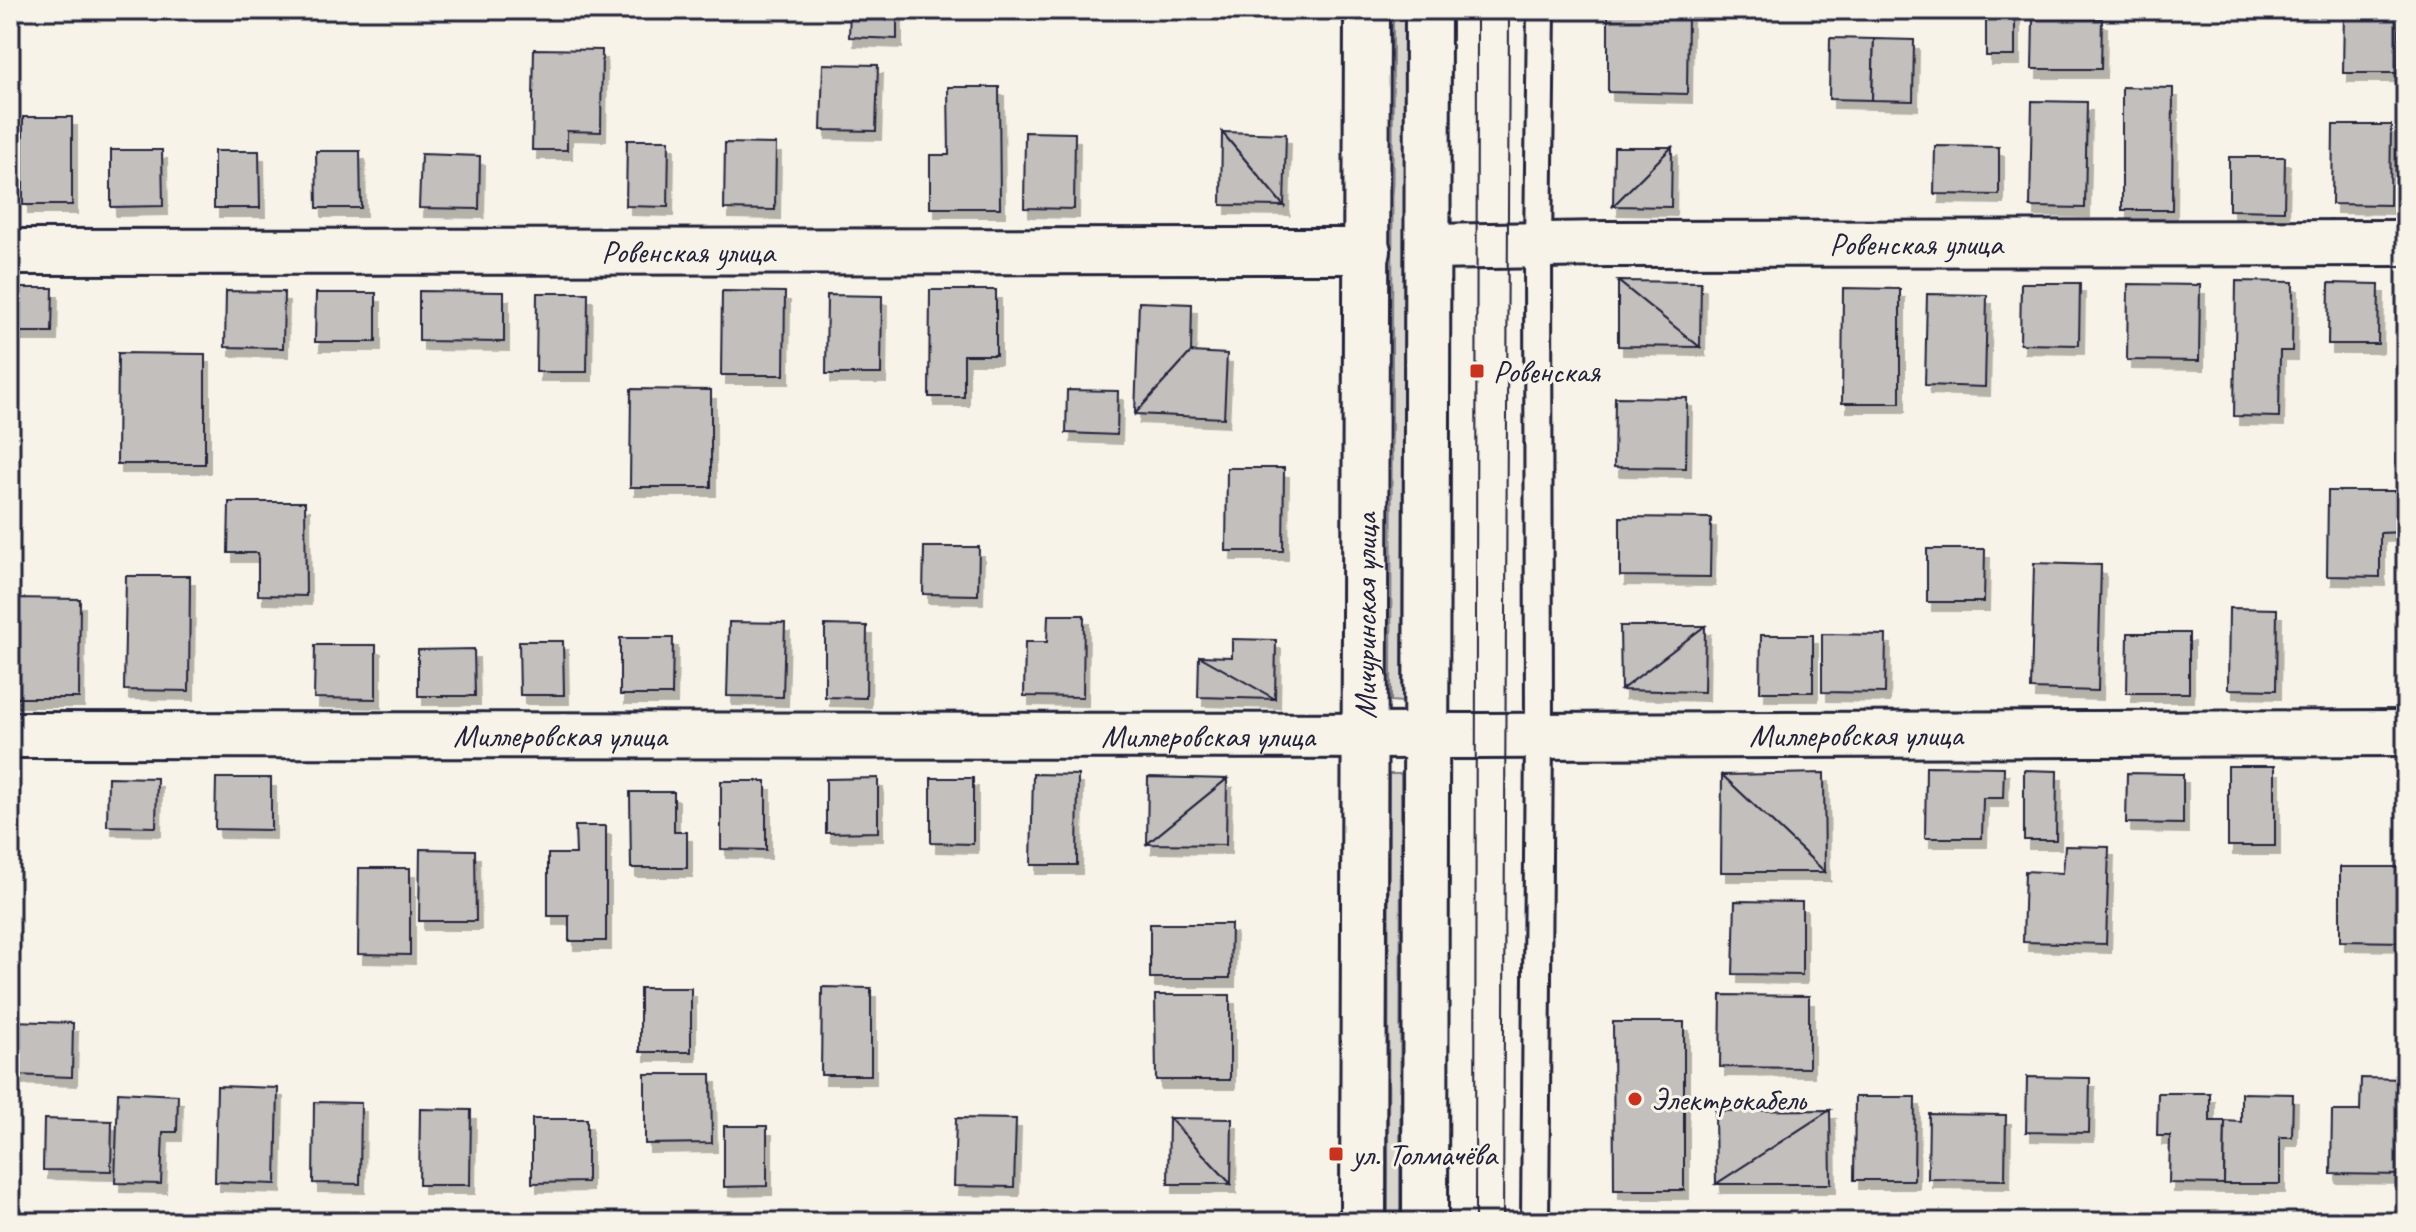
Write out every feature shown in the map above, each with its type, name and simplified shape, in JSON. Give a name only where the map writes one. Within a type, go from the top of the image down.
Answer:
[{"type":"street","name":"Мичуринская улица","points":[[1363,1222],[1367,10]]},
{"type":"street","name":"Мичуринская улица","points":[[1425,1222],[1428,10]]},
{"type":"street","name":"Ровенская улица","points":[[1428,247],[2406,243]]},
{"type":"street","name":"Ровенская улица","points":[[10,252],[1368,251]]},
{"type":"street","name":"Миллеровская улица","points":[[10,735],[2406,733]]},
{"type":"lane","points":[[1535,1222],[1541,10]]},
{"type":"shaded area","points":[[1393,10],[1405,10],[1402,702],[1391,701]]},
{"type":"shaded area","points":[[1389,774],[1401,774],[1400,1215],[1388,1215]]},
{"type":"building","points":[[850,10],[897,10],[897,39],[849,37]]},
{"type":"building","points":[[1986,10],[2015,10],[2015,56],[1986,56]]},
{"type":"building","points":[[2344,10],[2399,10],[2398,73],[2343,73]]},
{"type":"building","points":[[1608,13],[1688,13],[1687,94],[1608,92]]},
{"type":"building","points":[[2033,18],[2102,19],[2101,69],[2032,69]]},
{"type":"building","points":[[1830,38],[1874,39],[1872,100],[1829,99]]},
{"type":"building","points":[[1874,39],[1914,40],[1913,101],[1872,100]]},
{"type":"building","points":[[534,49],[602,50],[601,132],[567,131],[567,150],[532,150]]},
{"type":"building","points":[[823,64],[878,65],[876,131],[821,130]]},
{"type":"building","points":[[948,87],[999,87],[1000,208],[930,208],[930,155],[949,155]]},
{"type":"building","points":[[2122,87],[2173,88],[2172,210],[2122,210]]},
{"type":"building","points":[[2032,101],[2087,102],[2085,208],[2030,207]]},
{"type":"building","points":[[23,117],[72,117],[72,205],[23,205]]},
{"type":"building","points":[[2333,125],[2391,125],[2390,205],[2332,204]]},
{"type":"building","points":[[1025,132],[1075,133],[1074,209],[1024,208]]},
{"type":"building","points":[[1222,132],[1284,206],[1221,205]]},
{"type":"building","points":[[1222,132],[1286,134],[1284,206]]},
{"type":"building","points":[[627,140],[669,140],[668,207],[626,206]]},
{"type":"building","points":[[725,143],[776,144],[775,210],[724,209]]},
{"type":"building","points":[[1935,146],[1999,147],[1999,195],[1934,194]]},
{"type":"building","points":[[1614,147],[1672,147],[1613,206]]},
{"type":"building","points":[[1672,147],[1671,207],[1613,206]]},
{"type":"building","points":[[111,150],[162,150],[163,206],[111,207]]},
{"type":"building","points":[[214,151],[259,151],[260,208],[214,208]]},
{"type":"building","points":[[316,151],[360,151],[361,208],[317,208]]},
{"type":"building","points":[[421,154],[480,156],[479,209],[419,208]]},
{"type":"building","points":[[2229,157],[2285,157],[2284,211],[2229,210]]},
{"type":"building","points":[[1618,281],[1700,347],[1618,346]]},
{"type":"building","points":[[1618,281],[1701,282],[1700,347]]},
{"type":"building","points":[[2236,281],[2293,282],[2292,351],[2280,351],[2279,417],[2234,416]]},
{"type":"building","points":[[2021,283],[2080,283],[2079,345],[2020,344]]},
{"type":"building","points":[[2329,283],[2379,284],[2378,344],[2328,344]]},
{"type":"building","points":[[2128,284],[2200,285],[2199,361],[2127,360]]},
{"type":"building","points":[[12,288],[53,288],[52,332],[11,332]]},
{"type":"building","points":[[1843,288],[1900,289],[1900,403],[1842,403]]},
{"type":"building","points":[[930,290],[996,290],[996,355],[964,355],[964,397],[929,397]]},
{"type":"building","points":[[226,291],[284,292],[283,348],[225,347]]},
{"type":"building","points":[[419,291],[504,292],[504,342],[419,341]]},
{"type":"building","points":[[722,291],[785,292],[784,375],[721,375]]},
{"type":"building","points":[[316,293],[376,293],[376,342],[315,342]]},
{"type":"building","points":[[537,293],[588,293],[587,372],[536,372]]},
{"type":"building","points":[[1927,294],[1987,295],[1985,387],[1925,385]]},
{"type":"building","points":[[827,295],[882,296],[881,374],[826,374]]},
{"type":"building","points":[[1139,302],[1192,304],[1191,352],[1135,414]]},
{"type":"building","points":[[1191,352],[1227,354],[1224,418],[1135,414]]},
{"type":"building","points":[[118,353],[205,354],[205,464],[117,464]]},
{"type":"building","points":[[631,389],[711,390],[711,487],[630,487]]},
{"type":"building","points":[[1067,390],[1118,391],[1117,435],[1066,433]]},
{"type":"building","points":[[1615,397],[1687,398],[1686,468],[1614,467]]},
{"type":"building","points":[[1227,468],[1284,468],[1283,551],[1226,551]]},
{"type":"building","points":[[2328,491],[2405,491],[2404,532],[2380,533],[2380,577],[2327,576]]},
{"type":"building","points":[[229,502],[305,502],[306,596],[258,595],[258,553],[228,553]]},
{"type":"building","points":[[1620,517],[1711,518],[1710,577],[1620,576]]},
{"type":"building","points":[[924,547],[979,547],[978,595],[923,594]]},
{"type":"building","points":[[1927,549],[1985,549],[1984,602],[1927,602]]},
{"type":"building","points":[[2034,563],[2101,565],[2098,691],[2031,689]]},
{"type":"building","points":[[126,576],[190,576],[189,691],[124,690]]},
{"type":"building","points":[[14,598],[80,599],[79,698],[13,698]]},
{"type":"building","points":[[2229,608],[2277,609],[2276,690],[2228,689]]},
{"type":"building","points":[[1048,615],[1084,615],[1083,697],[1024,696],[1025,642],[1047,642]]},
{"type":"building","points":[[729,622],[785,623],[783,697],[727,696]]},
{"type":"building","points":[[825,625],[867,626],[866,698],[825,697]]},
{"type":"building","points":[[1620,626],[1705,626],[1621,690]]},
{"type":"building","points":[[1705,626],[1704,692],[1621,690]]},
{"type":"building","points":[[2128,633],[2189,633],[2189,693],[2127,693]]},
{"type":"building","points":[[1822,634],[1886,635],[1885,693],[1822,692]]},
{"type":"building","points":[[1761,635],[1813,635],[1813,692],[1760,692]]},
{"type":"building","points":[[620,638],[673,638],[672,695],[620,695]]},
{"type":"building","points":[[1232,639],[1276,640],[1275,699],[1199,656],[1232,657]]},
{"type":"building","points":[[519,641],[563,641],[564,695],[520,695]]},
{"type":"building","points":[[315,645],[376,645],[376,699],[314,698]]},
{"type":"building","points":[[474,649],[475,696],[418,696],[418,650]]},
{"type":"building","points":[[1199,656],[1275,699],[1198,697]]},
{"type":"building","points":[[1926,766],[2004,767],[2003,798],[1983,798],[1982,838],[1925,838]]},
{"type":"building","points":[[2228,766],[2275,766],[2275,846],[2228,846]]},
{"type":"building","points":[[2024,770],[2057,771],[2056,840],[2024,840]]},
{"type":"building","points":[[1824,773],[1825,872],[1722,775]]},
{"type":"building","points":[[2127,773],[2183,774],[2183,824],[2126,823]]},
{"type":"building","points":[[1033,774],[1078,775],[1077,865],[1031,865]]},
{"type":"building","points":[[1722,775],[1825,872],[1721,872]]},
{"type":"building","points":[[108,777],[157,778],[156,827],[107,826]]},
{"type":"building","points":[[1148,777],[1227,779],[1147,844]]},
{"type":"building","points":[[216,778],[271,778],[271,830],[215,829]]},
{"type":"building","points":[[878,778],[878,832],[826,833],[826,779]]},
{"type":"building","points":[[931,778],[973,778],[973,844],[931,843]]},
{"type":"building","points":[[1227,779],[1226,845],[1147,844]]},
{"type":"building","points":[[721,781],[766,781],[766,850],[721,849]]},
{"type":"building","points":[[630,792],[674,792],[674,832],[687,832],[687,868],[631,868]]},
{"type":"building","points":[[575,826],[606,826],[606,941],[569,941],[569,916],[548,916],[548,854],[576,854]]},
{"type":"building","points":[[2065,846],[2109,847],[2106,944],[2023,942],[2025,871],[2063,873]]},
{"type":"building","points":[[420,849],[475,850],[476,921],[419,921]]},
{"type":"building","points":[[2340,867],[2406,867],[2406,942],[2340,941]]},
{"type":"building","points":[[359,868],[410,868],[410,955],[358,954]]},
{"type":"building","points":[[1735,901],[1802,902],[1802,975],[1733,974]]},
{"type":"building","points":[[1150,924],[1231,924],[1230,978],[1150,978]]},
{"type":"building","points":[[822,987],[871,988],[871,1075],[821,1075]]},
{"type":"building","points":[[640,988],[691,988],[691,1052],[640,1052]]},
{"type":"building","points":[[1155,995],[1230,995],[1230,1080],[1156,1080]]},
{"type":"building","points":[[1721,995],[1809,996],[1809,1068],[1720,1067]]},
{"type":"building","points":[[13,1021],[73,1023],[72,1077],[12,1075]]},
{"type":"building","points":[[1613,1022],[1684,1022],[1684,1190],[1614,1190]]},
{"type":"building","points":[[645,1074],[711,1074],[712,1143],[645,1144]]},
{"type":"building","points":[[2027,1077],[2090,1078],[2089,1133],[2026,1132]]},
{"type":"building","points":[[2361,1078],[2406,1079],[2406,1175],[2331,1174],[2332,1111],[2360,1111]]},
{"type":"building","points":[[217,1086],[278,1088],[276,1184],[215,1182]]},
{"type":"building","points":[[118,1092],[178,1095],[177,1132],[163,1132],[161,1184],[115,1183]]},
{"type":"building","points":[[2158,1093],[2210,1093],[2210,1121],[2225,1121],[2224,1184],[2169,1183],[2170,1136],[2157,1136]]},
{"type":"building","points":[[2241,1093],[2293,1094],[2292,1137],[2280,1137],[2280,1184],[2224,1184],[2225,1121],[2241,1122]]},
{"type":"building","points":[[1855,1097],[1915,1097],[1914,1180],[1854,1180]]},
{"type":"building","points":[[314,1102],[361,1103],[360,1184],[313,1183]]},
{"type":"building","points":[[420,1109],[471,1110],[470,1185],[419,1185]]},
{"type":"building","points":[[1830,1110],[1716,1184],[1715,1111]]},
{"type":"building","points":[[1830,1110],[1831,1184],[1716,1184]]},
{"type":"building","points":[[1929,1114],[2006,1115],[2005,1180],[1928,1179]]},
{"type":"building","points":[[956,1118],[1016,1119],[1014,1187],[954,1186]]},
{"type":"building","points":[[1169,1118],[1232,1119],[1231,1184]]},
{"type":"building","points":[[1169,1118],[1231,1184],[1168,1184]]},
{"type":"building","points":[[44,1119],[112,1121],[111,1171],[43,1170]]},
{"type":"building","points":[[532,1119],[587,1119],[587,1182],[532,1183]]},
{"type":"building","points":[[724,1126],[767,1126],[767,1186],[724,1187]]},
{"type":"tram line","points":[[1475,1222],[1477,10]]},
{"type":"tram line","points":[[1503,1222],[1509,10]]},
{"type":"place","name":"Ровенская","points":[[1477,371]]},
{"type":"place","name":"Электрокабель","points":[[1635,1099]]},
{"type":"place","name":"ул. Толмачёва","points":[[1336,1154]]}]
